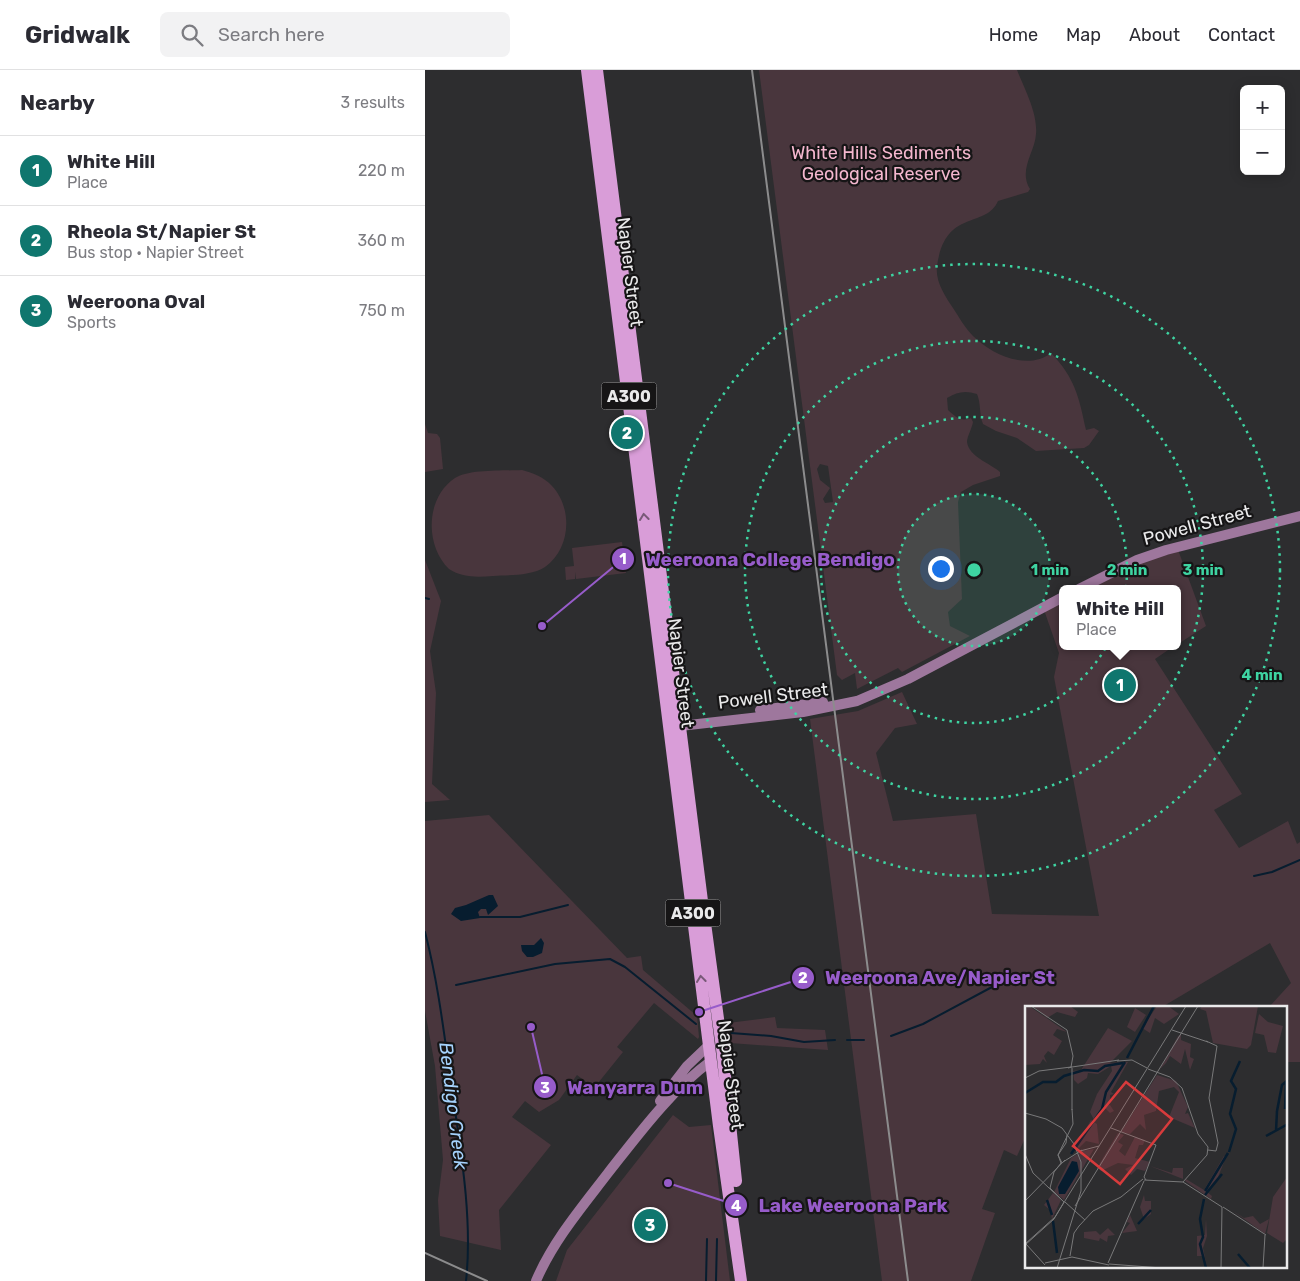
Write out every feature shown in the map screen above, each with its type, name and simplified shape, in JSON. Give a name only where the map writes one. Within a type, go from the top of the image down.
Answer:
[{"type":"highway","name":"Napier Street","points":[[587,70],[633,430],[675,724]]},
{"type":"highway","points":[[593,70],[594,126]]},
{"type":"highway","name":"Napier Street","points":[[597,70],[637,379],[695,889],[709,1045],[741,1281]]},
{"type":"highway","points":[[600,167],[604,160],[601,103]]},
{"type":"highway","points":[[633,430],[631,383],[637,379]]},
{"type":"highway","name":"Napier Street","points":[[695,889],[716,996],[747,1281]]},
{"type":"highway","points":[[711,1061],[717,1051],[716,996]]},
{"type":"street","name":"Powell Street","points":[[1087,585],[1137,560],[1159,552],[1300,516]]},
{"type":"street","name":"Powell Street","points":[[675,724],[833,701],[878,692],[908,680],[1059,599]]},
{"type":"street","points":[[643,1130],[681,1074],[709,1045]]},
{"type":"street","points":[[537,1281],[554,1249],[578,1212],[643,1130],[686,1082],[711,1061]]},
{"type":"street","points":[[543,1281],[554,1249]]},
{"type":"green space","name":"White Hills Sediments Geological Reserve","points":[[759,70],[1017,70],[1030,101],[1036,126],[1035,141],[1026,168],[1027,182],[1030,189],[1028,192],[998,201],[985,215],[966,222],[948,235],[941,248],[937,266],[939,283],[965,326],[973,336],[990,349],[1021,361],[1032,361],[1051,353],[1066,371],[1075,388],[1086,430],[1094,428],[1099,431],[1089,445],[1084,448],[1036,451],[1017,438],[996,431],[983,424],[977,394],[961,392],[947,398],[948,410],[953,415],[964,419],[971,418],[973,422],[967,442],[972,452],[1000,472],[1000,476],[973,485],[961,492],[958,502],[962,599],[948,612],[950,626],[970,636],[902,672],[898,668],[857,689],[855,673],[842,680],[837,675]],"holes":[[[820,464],[828,466],[833,502],[825,503],[823,499],[830,488],[820,480],[817,469]]]},
{"type":"green space","points":[[425,424],[428,433],[437,434],[440,438],[443,469],[425,472]]},
{"type":"green space","points":[[522,470],[530,472],[549,483],[559,495],[563,505],[566,528],[560,550],[554,559],[539,570],[520,574],[482,577],[459,574],[449,569],[441,559],[432,535],[434,510],[438,497],[445,487],[455,478],[469,473]]},
{"type":"green space","points":[[622,542],[626,573],[576,579],[575,572],[575,579],[566,580],[565,567],[574,566],[572,548]]},
{"type":"green space","points":[[1177,547],[1206,626],[1181,642],[1181,585],[1089,585]]},
{"type":"green space","points":[[425,560],[441,601],[430,651],[436,693],[432,784],[450,800],[425,802]]},
{"type":"green space","points":[[1059,599],[1059,650],[1168,650],[1155,659],[1242,794],[1214,810],[1239,848],[1288,821],[1297,844],[1300,842],[1300,1062],[1287,1062],[1287,1006],[1270,1006],[1291,983],[1270,943],[1164,1006],[1025,1006],[1025,1138],[1017,1156],[1004,1150],[982,1209],[995,1213],[971,1281],[882,1281],[810,719],[858,711],[902,692],[917,724],[895,728],[876,753],[893,821],[976,814],[992,914],[1099,916],[1054,677],[1059,653],[1043,607]]},
{"type":"green space","points":[[489,815],[627,958],[641,956],[643,970],[697,1016],[699,1037],[698,1039],[654,1003],[617,1047],[623,1052],[594,1088],[577,1075],[559,1100],[539,1112],[525,1101],[512,1117],[551,1145],[499,1210],[501,1250],[440,1236],[438,1200],[443,1160],[435,1066],[425,1011],[425,821]]},
{"type":"green space","points":[[775,1017],[777,1028],[825,1030],[828,1050],[730,1043],[728,1023]]},
{"type":"green space","points":[[673,1115],[689,1127],[711,1125],[730,1281],[556,1281],[567,1250]]},
{"type":"water","points":[[493,895],[498,906],[488,915],[486,909],[481,909],[478,912],[480,918],[461,921],[451,914],[455,908]]},
{"type":"water","points":[[541,938],[544,943],[542,953],[533,957],[527,957],[522,951],[521,945],[534,945]]},
{"type":"waterway","points":[[425,598],[429,599]]},
{"type":"waterway","points":[[1254,876],[1272,872],[1300,860]]},
{"type":"waterway","points":[[480,917],[520,917],[568,905]]},
{"type":"waterway","name":"Bendigo Creek","points":[[425,932],[434,970],[462,1157],[468,1232],[466,1281]]},
{"type":"waterway","points":[[456,985],[555,964],[610,959],[625,967],[696,1024]]},
{"type":"waterway","points":[[891,1036],[923,1024],[992,987]]},
{"type":"waterway","points":[[731,1033],[771,1036],[804,1042],[835,1040]]},
{"type":"waterway","points":[[847,1040],[864,1040]]},
{"type":"waterway","points":[[706,1281],[707,1239]]},
{"type":"waterway","points":[[716,1281],[717,1239]]},
{"type":"railway","points":[[752,70],[908,1281]]},
{"type":"railway","points":[[425,1253],[487,1281]]},
{"type":"place","name":"Rheola St/Napier St","points":[[627,433]]},
{"type":"place","name":"Weeroona College Bendigo","points":[[542,626]]},
{"type":"place","name":"White Hill","points":[[1120,685]]},
{"type":"place","name":"Weeroona Ave/Napier St","points":[[699,1012]]},
{"type":"place","name":"Wanyarra Dum","points":[[531,1027]]},
{"type":"place","name":"Lake Weeroona Park","points":[[668,1183]]},
{"type":"place","name":"Weeroona Oval","points":[[650,1225]]}]
